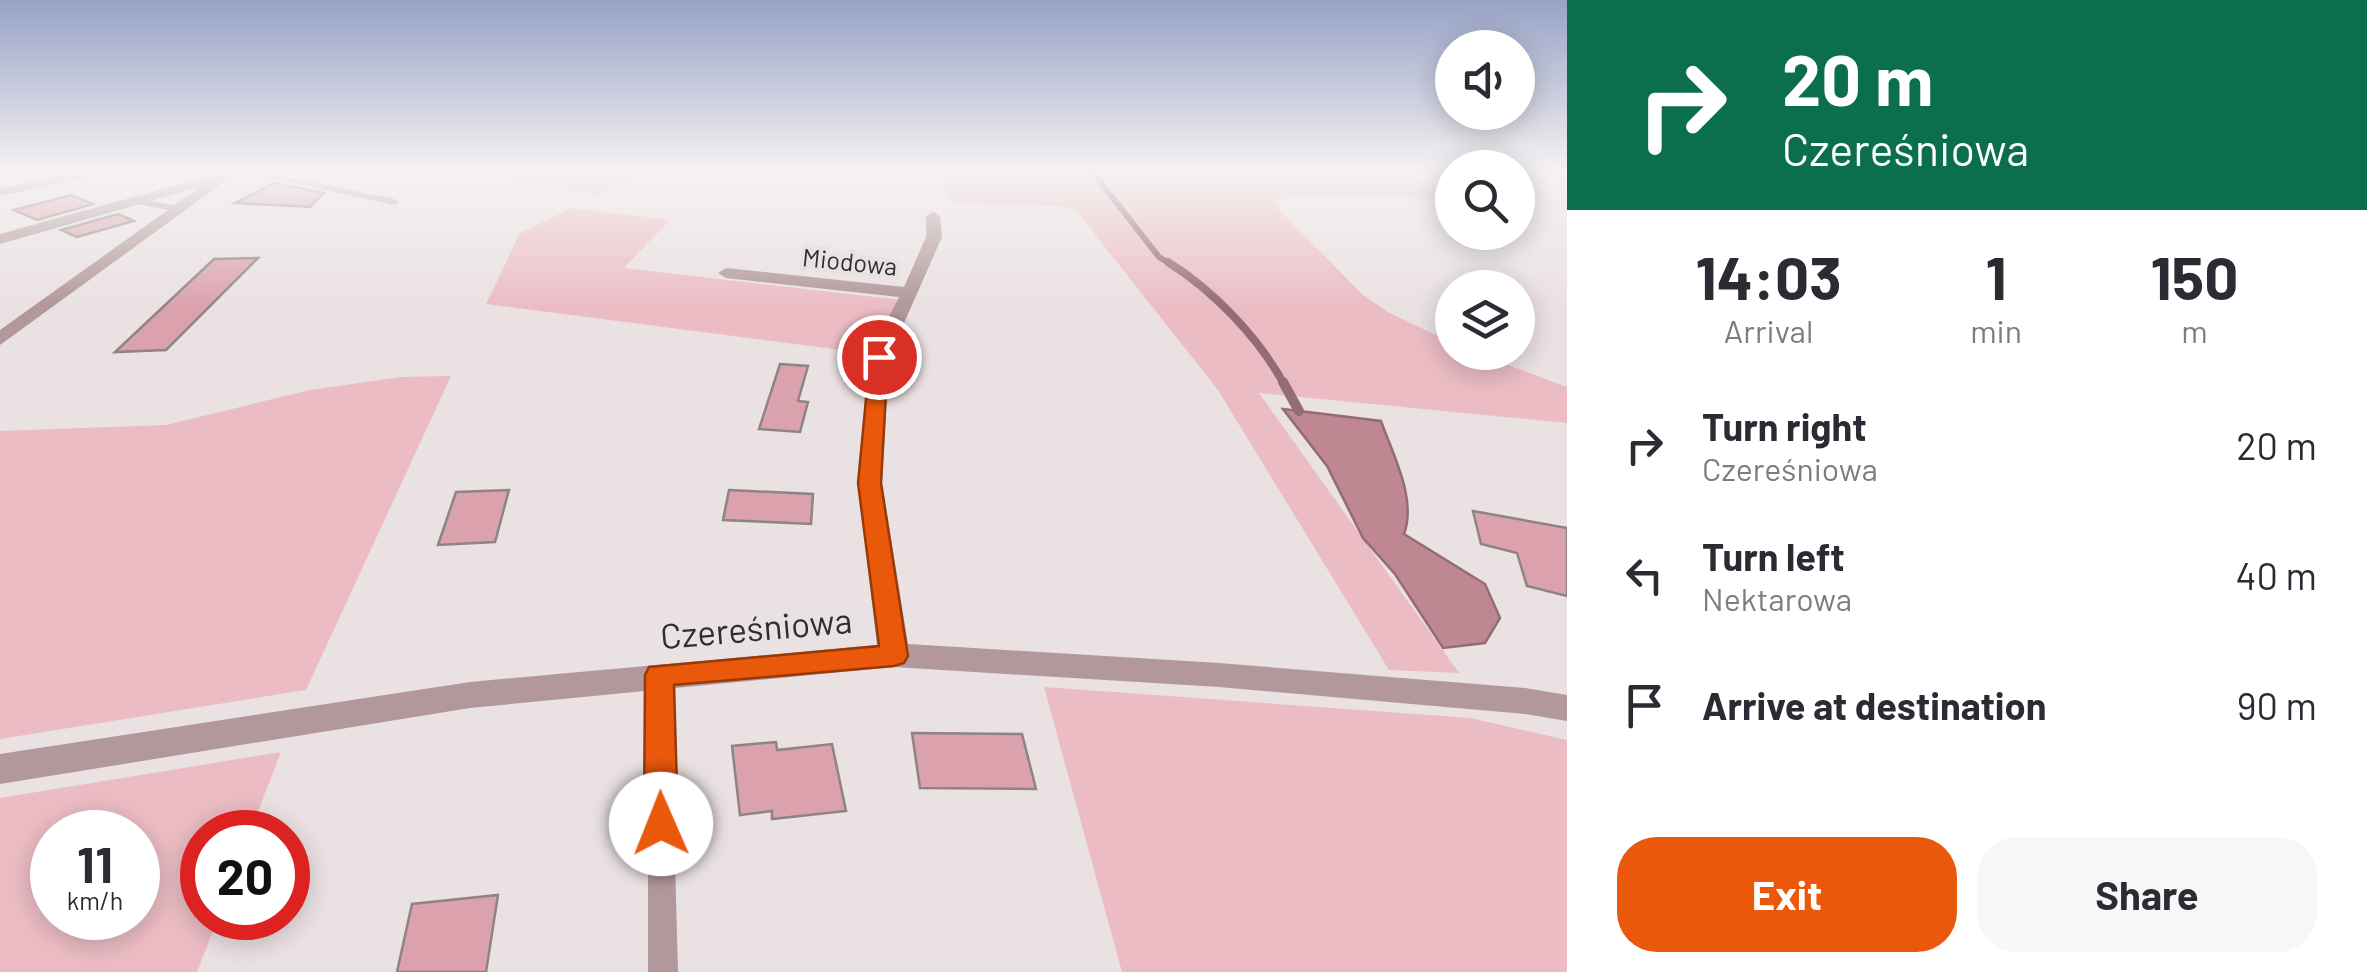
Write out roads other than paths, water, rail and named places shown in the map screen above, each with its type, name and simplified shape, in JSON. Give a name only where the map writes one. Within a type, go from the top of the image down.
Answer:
[{"type":"street","points":[[0,239],[85,215]]},
{"type":"street","points":[[0,339],[169,215]]},
{"type":"street","points":[[894,656],[870,483],[879,357],[928,255],[934,237],[933,216]]},
{"type":"street","name":"Miodowa","points":[[726,273],[909,293]]},
{"type":"street","name":"Czereśniowa","points":[[0,769],[470,695],[894,656],[1219,675],[1567,708]]},
{"type":"lane","points":[[659,675],[663,972]]},
{"type":"waterway","points":[[1126,215],[1159,257],[1172,265]]},
{"type":"waterway","points":[[1168,262],[1234,316],[1284,384]]},
{"type":"waterway","points":[[1283,382],[1299,411]]}]
